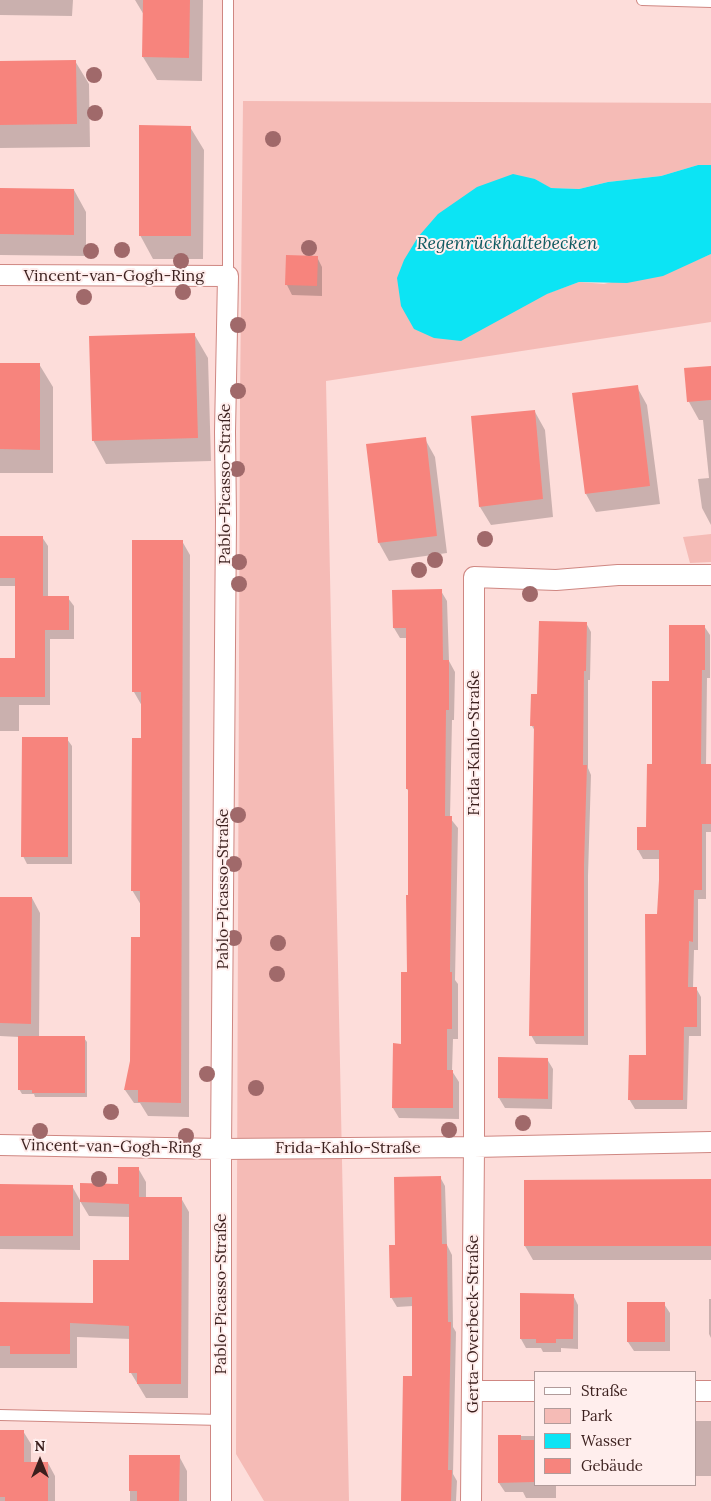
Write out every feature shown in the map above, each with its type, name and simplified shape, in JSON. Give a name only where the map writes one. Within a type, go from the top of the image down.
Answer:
[{"type":"street","name":"Vincent-van-Gogh-Ring","points":[[0,275],[228,276]]},
{"type":"street","name":"Pablo-Picasso-Straße","points":[[221,1501],[225,432],[228,276]]},
{"type":"street","name":"Frida-Kahlo-Straße","points":[[474,1147],[474,577],[556,580],[618,575],[711,575]]},
{"type":"street","name":"Frida-Kahlo-Straße","points":[[221,1149],[474,1147],[711,1142]]},
{"type":"street","name":"Vincent-van-Gogh-Ring","points":[[0,1145],[221,1149]]},
{"type":"street","name":"Gerta-Overbeck-Straße","points":[[471,1501],[474,1147]]},
{"type":"street","points":[[472,1392],[534,1391]]},
{"type":"street","points":[[696,1391],[711,1391]]},
{"type":"lane","points":[[228,0],[228,276]]},
{"type":"lane","points":[[642,0],[711,2]]},
{"type":"lane","points":[[0,1415],[222,1420]]},
{"type":"green space","points":[[243,101],[711,103],[711,165],[698,165],[661,176],[608,182],[579,189],[550,188],[535,179],[517,309],[546,294],[579,282],[604,284],[697,260],[711,254],[711,322],[326,381],[349,1501],[264,1501],[236,1454]]},
{"type":"green space","points":[[711,534],[711,562],[690,563],[683,537]]},
{"type":"water","name":"Regenrückhaltebecken","points":[[698,165],[711,165],[711,254],[663,276],[627,283],[579,282],[547,294],[461,341],[434,338],[414,329],[401,306],[397,278],[404,260],[418,237],[438,214],[477,187],[513,174],[535,179],[551,188],[579,189],[608,182],[661,176]]},
{"type":"building","points":[[143,0],[190,0],[189,58],[142,57]]},
{"type":"building","points":[[76,60],[77,124],[0,125],[0,61]]},
{"type":"building","points":[[139,125],[191,126],[191,236],[139,236]]},
{"type":"building","points":[[0,188],[74,189],[74,235],[0,234]]},
{"type":"building","points":[[286,255],[318,256],[317,286],[285,285]]},
{"type":"building","points":[[195,333],[198,438],[92,441],[89,336]]},
{"type":"building","points":[[0,363],[40,363],[40,450],[0,449]]},
{"type":"building","points":[[711,366],[711,400],[687,402],[684,368]]},
{"type":"building","points":[[638,385],[650,486],[585,494],[572,393]]},
{"type":"building","points":[[535,410],[543,499],[479,507],[471,416]]},
{"type":"building","points":[[426,437],[437,536],[378,543],[366,444]]},
{"type":"building","points":[[0,536],[43,536],[43,596],[69,596],[69,630],[45,630],[45,697],[0,697],[0,658],[15,658],[15,578],[0,578]]},
{"type":"building","points":[[132,540],[183,540],[181,1103],[138,1102],[138,1090],[124,1090],[130,1061],[131,937],[140,937],[140,891],[131,891],[132,738],[141,738],[141,692],[132,692]]},
{"type":"building","points":[[442,589],[443,660],[449,660],[449,710],[446,710],[445,816],[452,816],[450,972],[452,972],[452,1029],[447,1029],[447,1070],[453,1070],[453,1108],[392,1108],[393,1043],[401,1044],[401,972],[407,972],[408,789],[406,789],[406,628],[393,628],[392,590]]},
{"type":"building","points":[[539,621],[587,622],[586,671],[584,671],[583,765],[587,765],[584,866],[584,1036],[529,1036],[534,726],[530,726],[531,694],[537,694]]},
{"type":"building","points":[[669,625],[705,625],[705,670],[702,670],[701,764],[711,764],[711,824],[702,824],[702,890],[694,890],[693,942],[689,941],[688,987],[697,987],[697,1027],[684,1027],[683,1100],[628,1100],[629,1055],[646,1055],[645,914],[657,914],[659,880],[659,850],[637,850],[637,827],[646,827],[647,764],[652,764],[652,681],[669,681]]},
{"type":"building","points":[[22,737],[68,737],[68,857],[21,857]]},
{"type":"building","points":[[0,897],[32,897],[31,1024],[0,1023]]},
{"type":"building","points":[[18,1036],[85,1036],[85,1093],[32,1093],[32,1090],[18,1090]]},
{"type":"building","points":[[498,1057],[548,1058],[548,1099],[498,1098]]},
{"type":"building","points":[[118,1167],[139,1167],[139,1197],[182,1197],[181,1384],[137,1384],[137,1373],[129,1373],[129,1326],[70,1323],[70,1354],[10,1354],[10,1346],[0,1346],[0,1302],[93,1303],[93,1260],[129,1260],[129,1204],[80,1202],[80,1183],[118,1184]]},
{"type":"building","points":[[441,1176],[442,1244],[447,1244],[448,1322],[451,1322],[448,1470],[452,1470],[451,1501],[401,1501],[403,1376],[412,1376],[412,1297],[390,1298],[389,1245],[395,1245],[394,1177]]},
{"type":"building","points":[[711,1179],[711,1246],[524,1246],[524,1180]]},
{"type":"building","points":[[0,1184],[73,1185],[73,1236],[0,1236]]},
{"type":"building","points":[[520,1293],[574,1294],[573,1339],[556,1339],[556,1343],[536,1343],[536,1339],[520,1339]]},
{"type":"building","points":[[627,1302],[665,1302],[665,1342],[627,1342]]},
{"type":"building","points":[[0,1430],[24,1430],[24,1462],[48,1462],[48,1501],[5,1501],[5,1497],[0,1497]]},
{"type":"building","points":[[498,1435],[521,1435],[521,1440],[534,1440],[534,1482],[498,1483]]},
{"type":"building","points":[[129,1455],[180,1455],[179,1501],[137,1501],[137,1491],[129,1491]]}]
